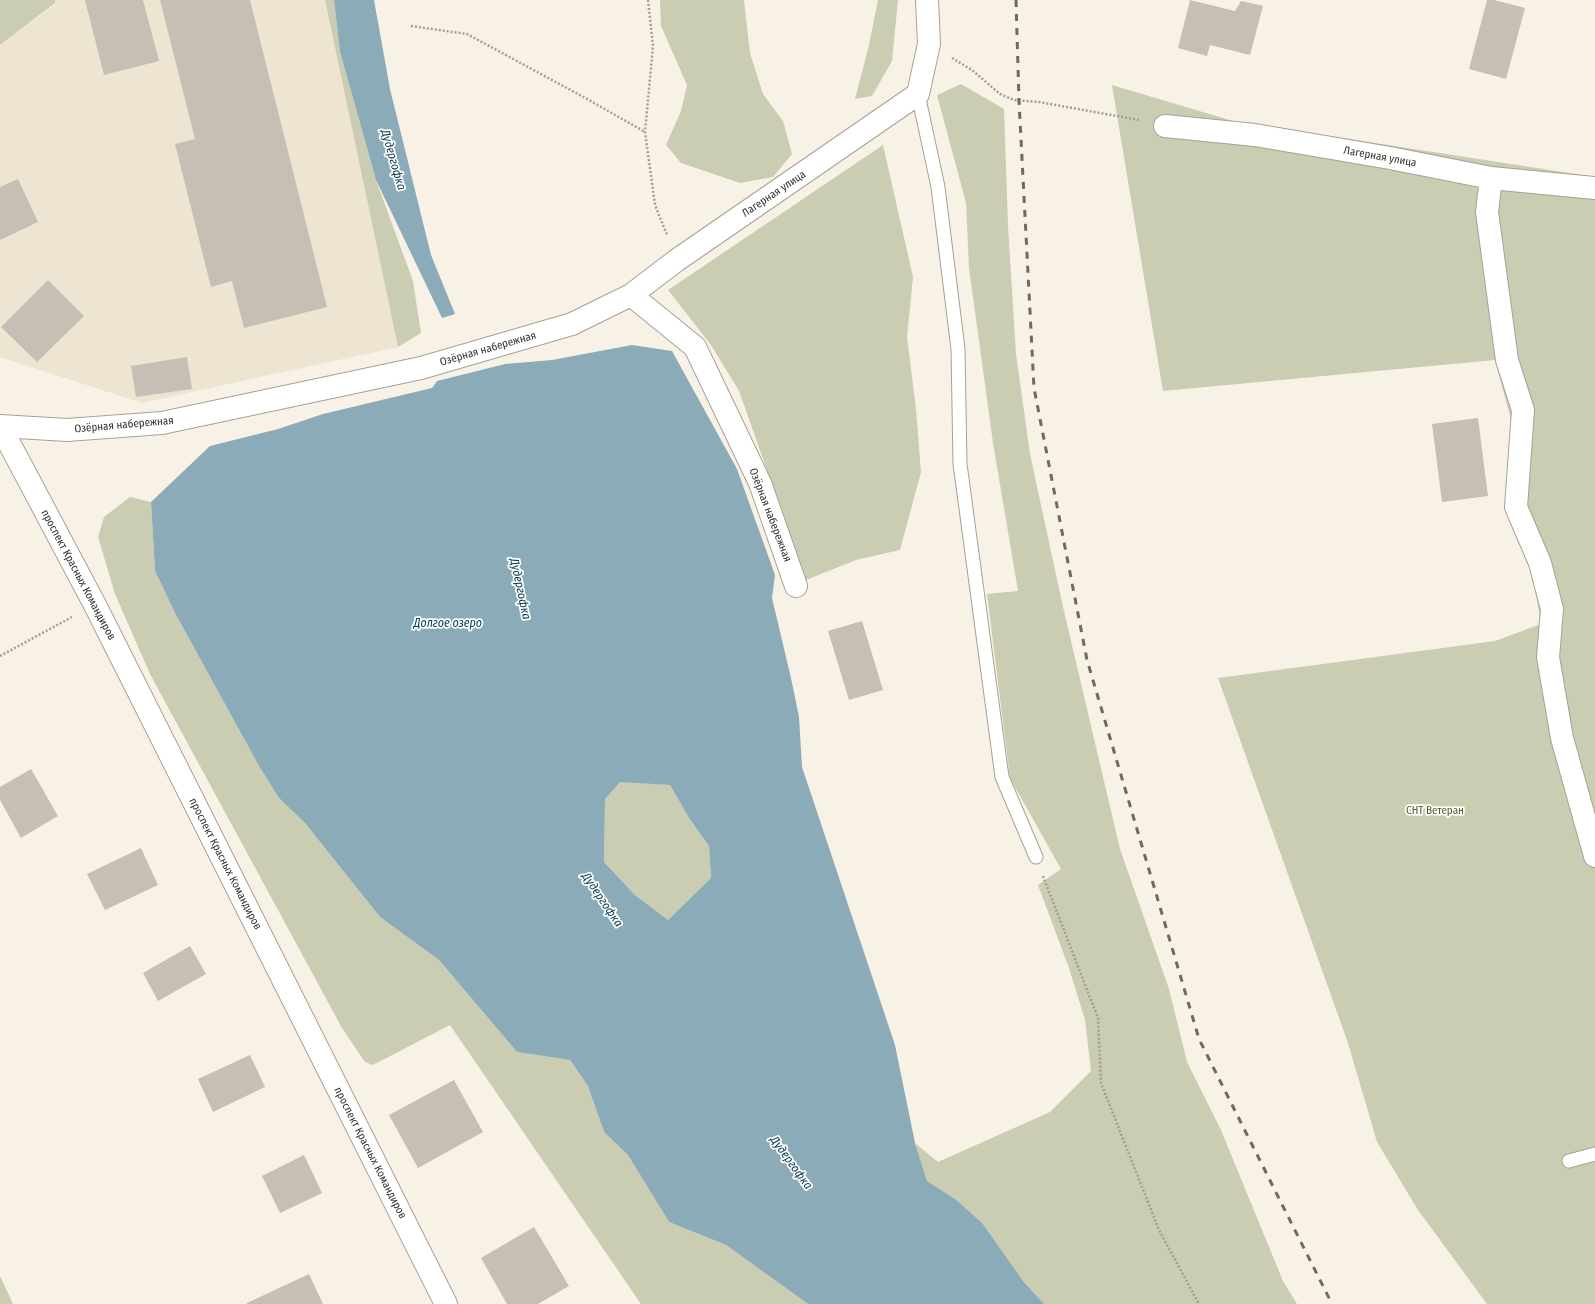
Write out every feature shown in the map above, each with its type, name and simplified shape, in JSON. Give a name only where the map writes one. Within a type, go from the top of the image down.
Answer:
[{"type":"street","points":[[918,94],[929,44],[927,0]]},
{"type":"street","name":"Лагерная улица","points":[[631,295],[677,260],[918,94]]},
{"type":"street","name":"Лагерная улица","points":[[1165,126],[1255,135],[1390,158],[1491,178],[1595,188]]},
{"type":"street","points":[[1491,178],[1487,212],[1507,360],[1523,410],[1516,507],[1540,563],[1552,609],[1548,657],[1562,738],[1595,856]]},
{"type":"street","name":"Озёрная набережная","points":[[0,426],[67,430],[162,423],[421,368],[572,324],[631,295],[695,347],[760,483],[796,586]]},
{"type":"street","name":"проспект Красных Командиров","points":[[0,426],[95,605],[446,1304]]},
{"type":"lane","points":[[918,94],[938,187],[957,341],[960,464],[1002,777],[1036,857]]},
{"type":"lane","points":[[1569,1161],[1595,1154]]},
{"type":"path","points":[[648,0],[653,46],[645,132],[655,205],[677,260]]},
{"type":"path","points":[[411,26],[467,34],[645,132]]},
{"type":"path","points":[[929,44],[972,70],[1000,94],[1014,100],[1039,102],[1165,126]]},
{"type":"path","points":[[0,656],[95,605]]},
{"type":"path","points":[[1036,857],[1098,1018],[1101,1082],[1160,1230],[1199,1304]]},
{"type":"shaded area","points":[[55,0],[325,0],[398,347],[142,403],[0,357],[0,45],[55,4]]},
{"type":"green space","points":[[0,0],[55,0],[55,3],[0,45]]},
{"type":"green space","points":[[325,0],[334,0],[340,52],[376,180],[413,281],[421,333],[398,347]]},
{"type":"green space","points":[[660,0],[744,0],[750,53],[763,94],[783,121],[792,154],[773,177],[740,183],[681,163],[666,145],[681,111],[687,85],[661,26]]},
{"type":"green space","points":[[878,0],[898,0],[892,61],[872,96],[855,99],[869,45]]},
{"type":"green space","points":[[961,84],[1004,109],[1008,225],[1016,354],[1030,454],[1063,607],[1120,849],[1169,989],[1187,1062],[1221,1130],[1283,1281],[1297,1304],[1044,1304],[955,1199],[927,1181],[915,1143],[938,1162],[1050,1112],[1091,1071],[1085,1020],[1069,968],[1038,885],[1061,869],[1010,778],[987,594],[1018,591],[993,443],[969,268],[966,203],[937,95]]},
{"type":"green space","name":"СНТ Ветеран","points":[[1112,85],[1233,121],[1595,177],[1595,1304],[1487,1304],[1418,1210],[1377,1142],[1348,1043],[1218,678],[1495,641],[1541,624],[1532,570],[1507,514],[1511,420],[1495,360],[1163,391]]},
{"type":"green space","points":[[883,145],[913,277],[907,337],[916,409],[921,472],[900,550],[856,560],[806,580],[739,391],[711,345],[668,290]]},
{"type":"green space","points":[[130,497],[151,502],[155,571],[175,613],[259,766],[279,798],[305,823],[380,917],[439,960],[517,1052],[570,1060],[588,1086],[604,1132],[628,1155],[669,1222],[726,1245],[808,1304],[641,1304],[450,1025],[373,1065],[365,1062],[342,1028],[150,674],[115,594],[98,537],[104,517]]},
{"type":"green space","points":[[620,781],[670,785],[689,818],[709,846],[711,878],[668,920],[635,895],[604,862],[605,799]]},
{"type":"green space","points":[[0,1276],[13,1304],[0,1304]]},
{"type":"water","name":"Дудергофка","points":[[334,0],[374,0],[390,89],[431,255],[455,314],[442,318],[376,180],[340,52]]},
{"type":"water","name":"Долгое озеро","points":[[632,345],[672,351],[737,469],[775,575],[772,598],[799,717],[802,767],[895,1045],[915,1143],[927,1181],[955,1199],[982,1223],[1023,1281],[1044,1304],[808,1304],[726,1245],[669,1222],[628,1155],[604,1132],[588,1086],[570,1060],[517,1052],[439,960],[380,917],[305,823],[279,798],[259,766],[175,613],[155,571],[151,502],[210,446],[278,429],[323,414],[432,388],[437,381],[505,364],[552,360]],"holes":[[[620,782],[670,785],[689,818],[709,846],[711,878],[668,920],[635,895],[604,862],[605,799]]]},
{"type":"building","points":[[85,0],[143,0],[159,61],[104,75]]},
{"type":"building","points":[[160,0],[250,0],[327,307],[244,328],[232,281],[211,287],[175,144],[195,139]]},
{"type":"building","points":[[1190,0],[1235,11],[1241,1],[1263,6],[1250,55],[1210,45],[1207,56],[1178,48]]},
{"type":"building","points":[[1487,0],[1494,0],[1525,8],[1506,79],[1469,69]]},
{"type":"building","points":[[18,179],[38,222],[0,240],[0,187]]},
{"type":"building","points":[[48,280],[84,316],[37,362],[1,327]]},
{"type":"building","points":[[187,357],[192,389],[136,397],[131,366]]},
{"type":"building","points":[[1478,418],[1488,496],[1442,502],[1432,424]]},
{"type":"building","points":[[862,621],[883,690],[849,700],[828,631]]},
{"type":"building","points":[[31,769],[58,816],[21,838],[0,800],[0,787]]},
{"type":"building","points":[[141,848],[158,885],[105,910],[87,874]]},
{"type":"building","points":[[190,946],[206,974],[158,1001],[143,973]]},
{"type":"building","points":[[250,1055],[265,1087],[213,1112],[198,1079]]},
{"type":"building","points":[[454,1080],[483,1132],[418,1168],[389,1115]]},
{"type":"building","points":[[304,1155],[322,1193],[280,1213],[262,1176]]},
{"type":"building","points":[[534,1227],[569,1286],[538,1304],[507,1304],[481,1258]]},
{"type":"building","points":[[309,1274],[323,1304],[247,1304],[247,1303]]},
{"type":"railway","points":[[1016,0],[1019,101],[1034,388],[1087,660],[1199,1039],[1332,1304]]}]
